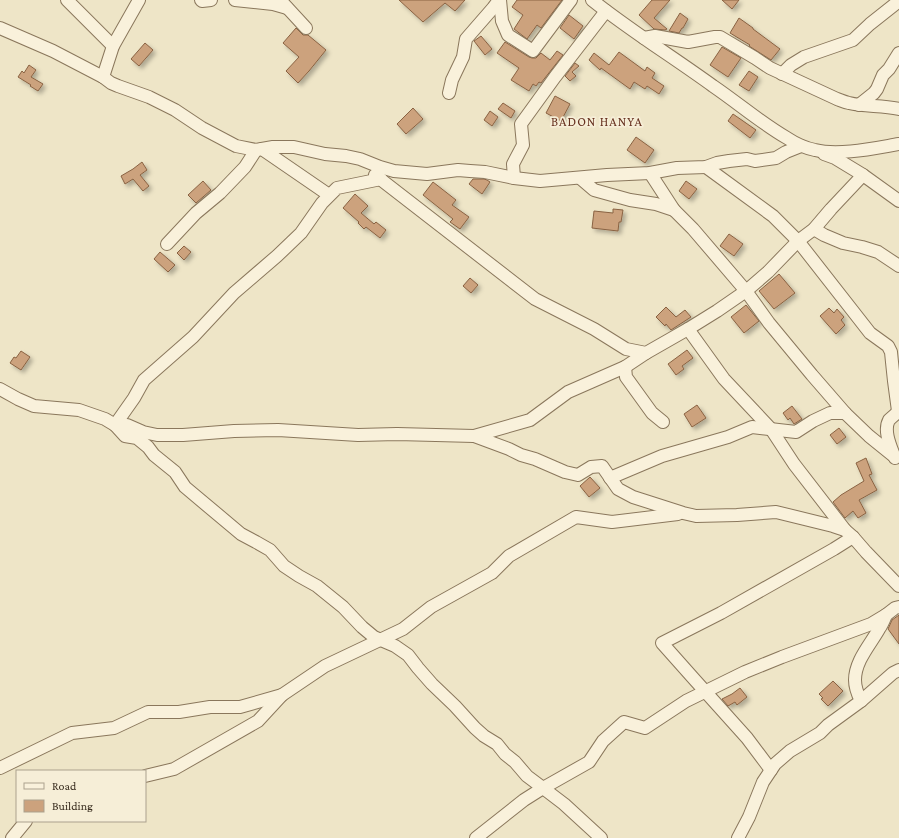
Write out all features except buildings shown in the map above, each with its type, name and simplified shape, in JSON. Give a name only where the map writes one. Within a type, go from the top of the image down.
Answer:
[{"type":"street","points":[[67,0],[113,46]]},
{"type":"street","points":[[103,77],[113,46],[139,0]]},
{"type":"street","points":[[201,0],[211,0]]},
{"type":"street","points":[[235,0],[283,4],[306,28]]},
{"type":"street","points":[[499,0],[502,21],[508,35],[533,51],[571,0]]},
{"type":"street","points":[[449,93],[452,80],[463,57],[466,39],[499,0]]},
{"type":"street","points":[[592,0],[644,38],[715,86],[770,127],[801,146],[835,158],[863,175],[899,201]]},
{"type":"street","points":[[782,74],[791,65],[804,57],[852,40],[899,1]]},
{"type":"street","points":[[514,178],[514,164],[523,146],[521,124],[606,11]]},
{"type":"street","points":[[0,28],[53,51],[103,77],[111,83],[154,99],[175,110],[202,128],[236,146],[259,150],[273,147],[294,147],[325,154],[354,158],[394,171],[427,174],[458,170],[485,172],[514,178],[540,181],[650,173],[677,168],[706,166],[729,161],[755,161],[776,158],[801,146]]},
{"type":"street","points":[[644,38],[655,36],[688,42],[720,37],[770,68],[836,99],[859,105],[892,107],[899,109]]},
{"type":"street","points":[[859,105],[874,93],[883,75],[899,53]]},
{"type":"street","points":[[817,151],[832,152],[871,149],[899,144]]},
{"type":"street","points":[[259,150],[329,195]]},
{"type":"street","points":[[167,244],[196,213],[220,193],[259,150]]},
{"type":"street","points":[[354,158],[536,299],[594,329],[626,349],[646,353]]},
{"type":"street","points":[[706,166],[773,216],[798,241],[870,332],[888,346],[891,352],[899,411],[890,419],[886,428],[897,461]]},
{"type":"street","points":[[650,173],[674,210],[693,229],[746,290],[769,323],[812,375],[845,413],[897,461]]},
{"type":"street","points":[[474,436],[530,420],[568,392],[625,367],[717,311],[768,272],[798,241],[814,229],[863,175]]},
{"type":"street","points":[[580,178],[594,190],[630,200],[656,204],[674,210]]},
{"type":"street","points":[[115,425],[134,398],[144,380],[194,337],[234,293],[301,233],[329,195],[337,188],[381,179]]},
{"type":"street","points":[[814,229],[843,243],[878,252],[899,266]]},
{"type":"street","points":[[688,329],[724,379],[771,429],[794,464],[849,534],[899,586]]},
{"type":"street","points":[[625,367],[626,377],[652,413],[663,422]]},
{"type":"street","points":[[0,389],[34,406],[79,410],[105,418],[115,425],[125,436],[137,438],[174,472],[185,487],[241,534],[270,550],[284,566],[317,586],[343,606],[362,627],[374,637],[395,646],[408,655],[432,684],[475,728],[496,744],[528,776],[564,804],[601,838]]},
{"type":"street","points":[[610,478],[662,456],[728,437],[752,427],[796,432],[813,421],[830,413],[845,413]]},
{"type":"street","points":[[115,425],[127,425],[144,432],[157,435],[278,430],[358,436],[397,434],[474,436],[498,444],[565,472],[578,475],[591,468],[602,466],[618,489],[633,497],[683,513],[696,516],[776,512],[833,526],[849,534]]},
{"type":"street","points":[[146,776],[174,769],[258,721],[282,695],[325,666],[403,629],[432,607],[492,573],[509,556],[576,517],[612,522],[683,513]]},
{"type":"street","points":[[771,770],[747,738],[662,643],[721,613],[834,549],[849,534]]},
{"type":"street","points":[[476,838],[524,800],[589,762],[603,741],[624,722],[645,728],[686,701],[745,672],[871,624],[895,608],[899,607]]},
{"type":"street","points":[[861,701],[855,680],[857,667],[886,615]]},
{"type":"street","points":[[738,838],[749,817],[763,782],[775,764],[790,751],[820,733],[828,725],[861,701],[893,673],[899,670]]},
{"type":"street","points":[[0,768],[72,733],[114,728],[148,712],[179,712],[210,707],[240,707],[282,695]]},
{"type":"street","points":[[12,838],[25,822]]},
{"type":"district","name":"BADON HANYA","points":[[597,121]]}]
